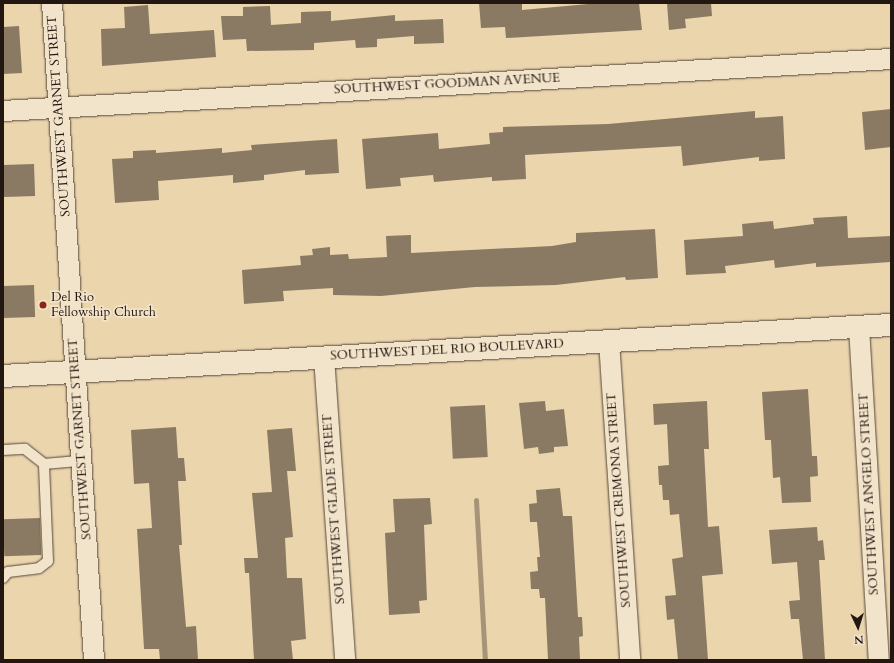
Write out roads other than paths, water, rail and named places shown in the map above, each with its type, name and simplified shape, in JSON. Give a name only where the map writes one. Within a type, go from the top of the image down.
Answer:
[{"type":"street","name":"SOUTHWEST GARNET STREET","points":[[52,3],[94,660]]},
{"type":"street","name":"SOUTHWEST GOODMAN AVENUE","points":[[3,111],[891,59]]},
{"type":"street","name":"SOUTHWEST DEL RIO BOULEVARD","points":[[3,376],[891,325]]},
{"type":"street","name":"SOUTHWEST ANGELO STREET","points":[[859,327],[880,660]]},
{"type":"street","name":"SOUTHWEST CREMONA STREET","points":[[609,341],[630,660]]},
{"type":"street","name":"SOUTHWEST GLADE STREET","points":[[324,357],[345,660]]},
{"type":"lane","points":[[3,450],[25,449],[44,464],[81,461]]},
{"type":"lane","points":[[3,578],[8,572],[39,568],[48,561],[44,464]]},
{"type":"waterway","points":[[476,500],[485,660]]},
{"type":"place","name":"Del Rio Fellowship Church","points":[[43,305]]}]
